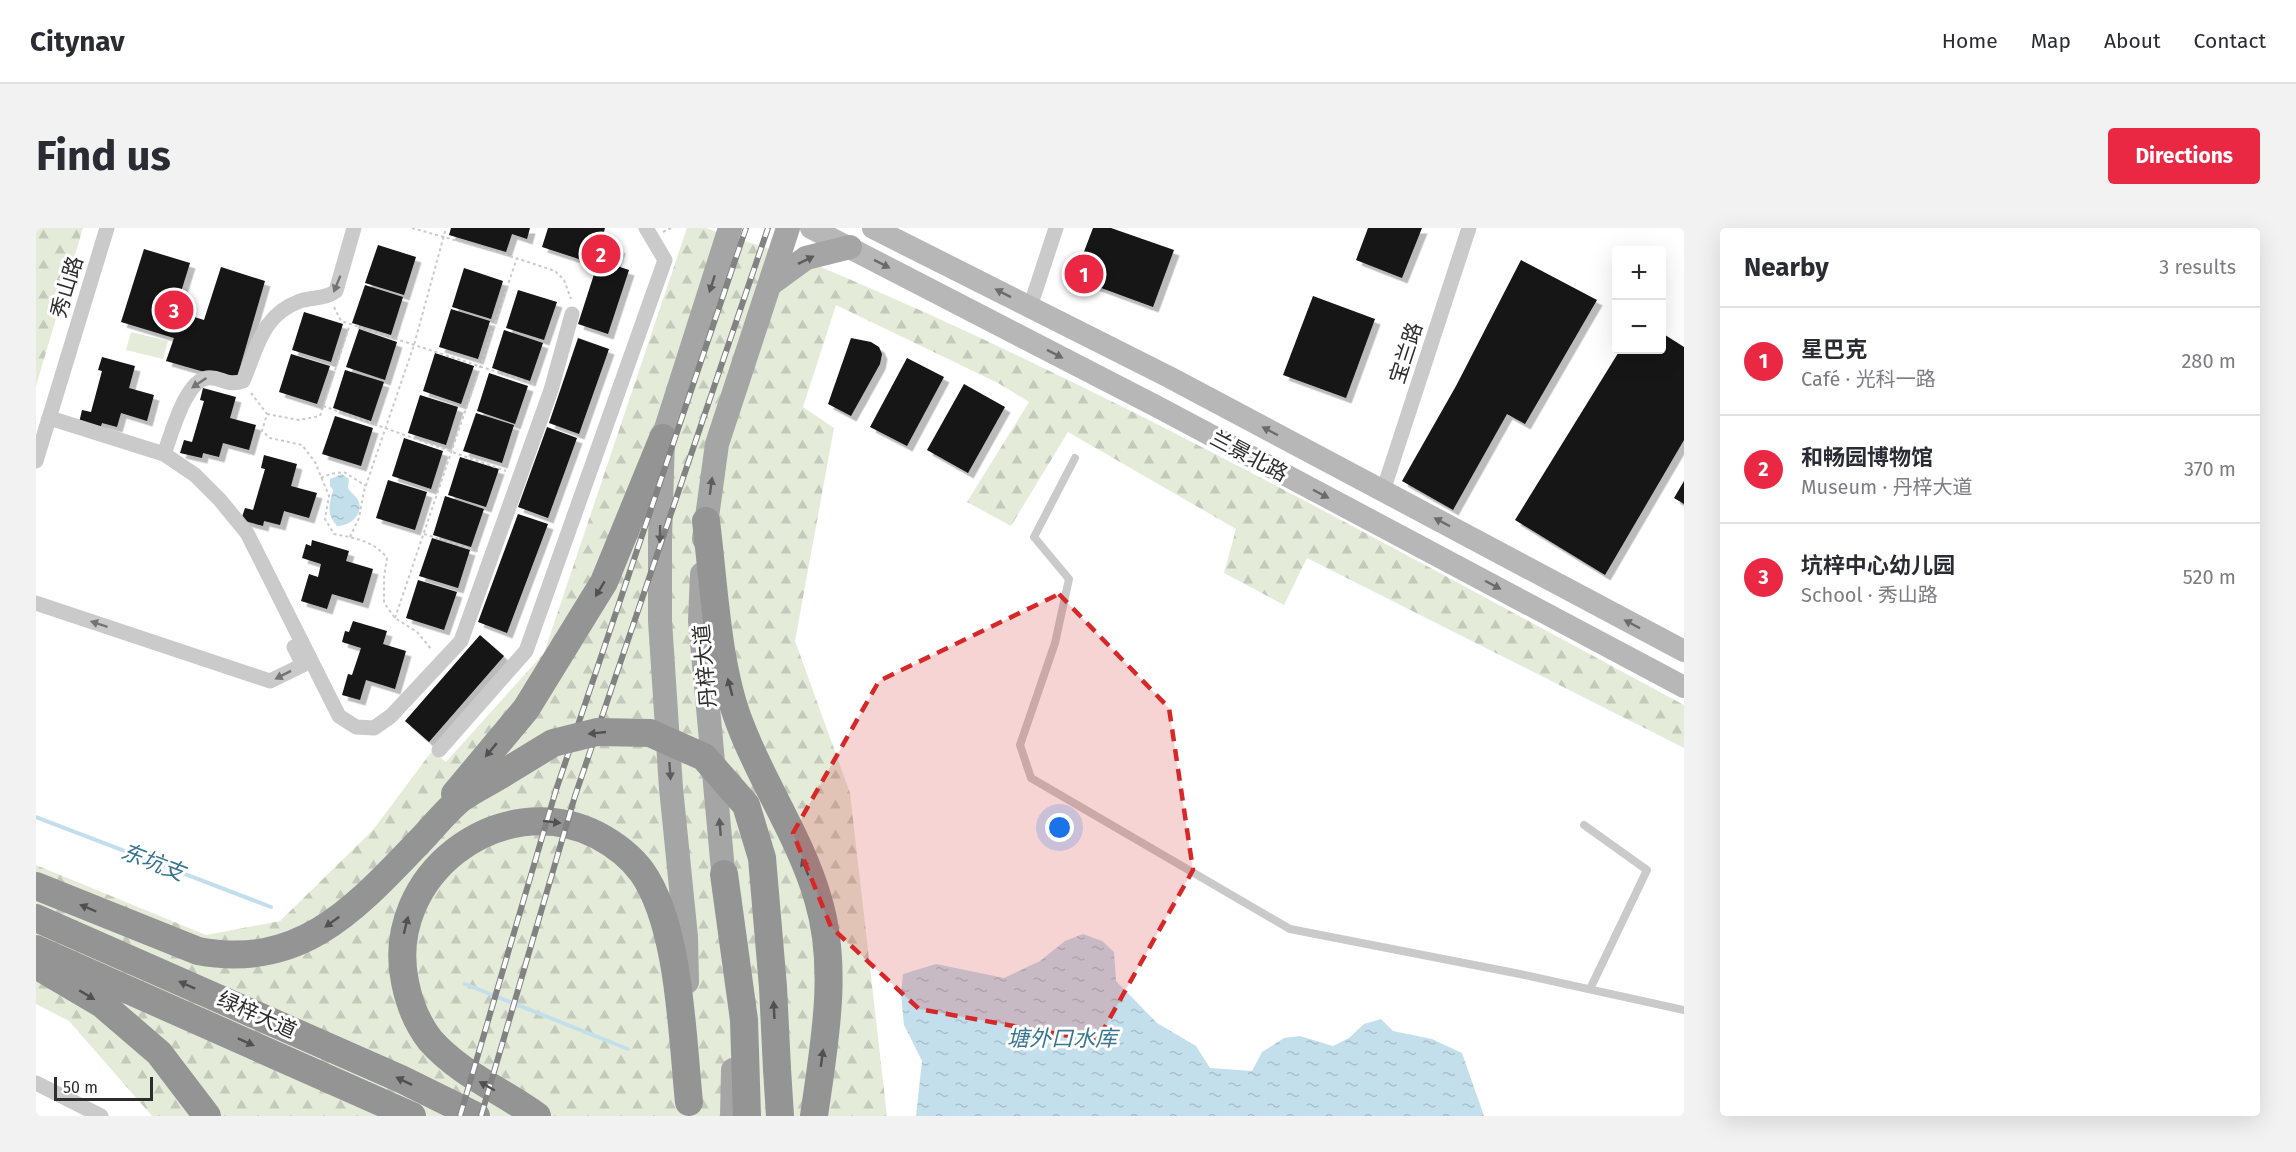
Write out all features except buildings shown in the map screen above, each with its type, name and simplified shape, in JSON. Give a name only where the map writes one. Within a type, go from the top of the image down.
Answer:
[{"type":"highway","points":[[379,885],[526,709],[604,582],[663,438]]},
{"type":"highway","points":[[706,521],[725,669],[739,723],[797,845],[818,899],[827,949],[830,984],[814,1116]]},
{"type":"highway","points":[[36,886],[198,951],[220,955],[247,955],[276,951],[303,940],[329,925],[379,885],[462,798],[553,743],[597,732],[650,733],[704,757],[746,805],[762,858],[773,987],[780,1116]]},
{"type":"highway","points":[[537,1116],[460,1068],[429,1039],[415,1016],[407,995],[402,970],[402,949],[405,926],[412,904],[424,882],[439,865],[457,849],[494,829],[516,823],[542,820],[588,831],[610,842],[642,872],[652,889],[661,911],[675,970],[688,1109]]},
{"type":"highway","points":[[724,874],[744,1020],[747,1116]]},
{"type":"highway","name":"绿梓大道","points":[[36,918],[401,1079],[476,1116]]},
{"type":"highway","name":"绿梓大道","points":[[36,949],[412,1116]]},
{"type":"highway","points":[[36,965],[102,1004],[159,1053],[207,1116]]},
{"type":"main road","points":[[712,228],[722,252]]},
{"type":"main road","name":"丹梓大道","points":[[688,1109],[686,937],[671,788],[660,621],[663,438],[730,228]]},
{"type":"main road","name":"丹梓大道","points":[[732,1116],[734,1078],[724,874],[700,621],[706,521],[717,444],[788,228]]},
{"type":"main road","name":"兰景北路","points":[[811,228],[1154,405],[1684,687]]},
{"type":"main road","name":"兰景北路","points":[[873,228],[1169,377],[1684,651]]},
{"type":"main road","points":[[769,285],[806,258],[850,247]]},
{"type":"street","name":"秀山路","points":[[36,461],[107,228]]},
{"type":"street","points":[[164,454],[190,389],[201,379],[210,377],[232,384],[242,381],[268,323],[276,315],[284,308],[304,300],[330,295],[336,291],[354,228]]},
{"type":"street","points":[[439,750],[526,651],[665,260],[646,228]]},
{"type":"street","points":[[1029,307],[1056,228]]},
{"type":"street","name":"宝兰路","points":[[1383,491],[1469,228]]},
{"type":"street","points":[[48,420],[56,420],[164,454],[195,475],[220,500],[247,533],[339,716],[356,727],[374,728],[391,716],[461,641],[551,390],[572,314]]},
{"type":"street","points":[[36,603],[270,681],[303,665],[240,538],[214,505],[189,481],[160,462],[54,427],[48,420]]},
{"type":"street","points":[[37,1087],[73,1109],[101,1116]]},
{"type":"lane","points":[[1075,458],[1034,537],[1069,579],[1055,643],[1020,745],[1031,778],[1290,929],[1684,1010]]},
{"type":"lane","points":[[1584,825],[1647,870],[1590,989]]},
{"type":"path","points":[[412,228],[555,271],[564,280],[573,303],[572,314]]},
{"type":"path","points":[[350,537],[359,519],[366,486],[414,345],[446,228]]},
{"type":"path","points":[[395,618],[517,258]]},
{"type":"path","points":[[330,295],[341,321],[551,390]]},
{"type":"path","points":[[242,381],[267,414],[299,420],[320,416],[350,324]]},
{"type":"path","points":[[323,406],[520,476]]},
{"type":"path","points":[[267,414],[262,431],[270,438],[302,446],[315,462],[328,496],[325,519],[334,534],[361,540],[380,549],[387,558],[384,603],[395,618],[417,632],[443,662]]},
{"type":"path","points":[[321,478],[344,472],[366,486]]},
{"type":"path","points":[[424,534],[492,556]]},
{"type":"highlighted area","points":[[1059,594],[1169,708],[1193,870],[1097,1041],[919,1009],[831,927],[793,833],[879,681]]},
{"type":"green space","points":[[36,228],[83,228],[36,386]]},
{"type":"green space","points":[[687,228],[706,228],[835,273],[1051,372],[1264,479],[1684,705],[1684,748],[1307,558],[1284,605],[1224,573],[1236,529],[1068,432],[1011,526],[967,502],[1029,402],[998,383],[836,305],[803,407],[834,428],[795,641],[850,793],[887,1116],[152,1116],[69,1021],[36,1004],[36,865],[206,935],[280,921],[373,830],[432,751],[446,762],[544,653]]},
{"type":"green space","points":[[131,332],[168,341],[163,359],[126,350]]},
{"type":"water","points":[[342,474],[349,479],[348,488],[360,505],[355,519],[337,526],[330,513],[333,490],[330,486],[330,479]]},
{"type":"water","name":"塘外口水库","points":[[1083,934],[1102,941],[1114,952],[1116,981],[1157,1023],[1196,1046],[1210,1068],[1252,1071],[1262,1052],[1284,1038],[1300,1036],[1333,1046],[1349,1038],[1364,1024],[1381,1019],[1393,1031],[1432,1039],[1462,1053],[1484,1116],[916,1116],[922,1061],[904,1025],[901,994],[903,974],[936,964],[1004,978],[1040,961],[1065,941]]},
{"type":"waterway","name":"东坑支","points":[[36,817],[271,907]]},
{"type":"waterway","name":"东坑支","points":[[465,984],[628,1049]]},
{"type":"railway","points":[[460,1116],[556,790],[746,228]]},
{"type":"railway","points":[[481,1116],[575,796],[768,228]]},
{"type":"place","name":"和畅园博物馆","points":[[601,254]]},
{"type":"place","name":"星巴克","points":[[1084,274]]},
{"type":"place","name":"坑梓中心幼儿园","points":[[174,310]]}]
